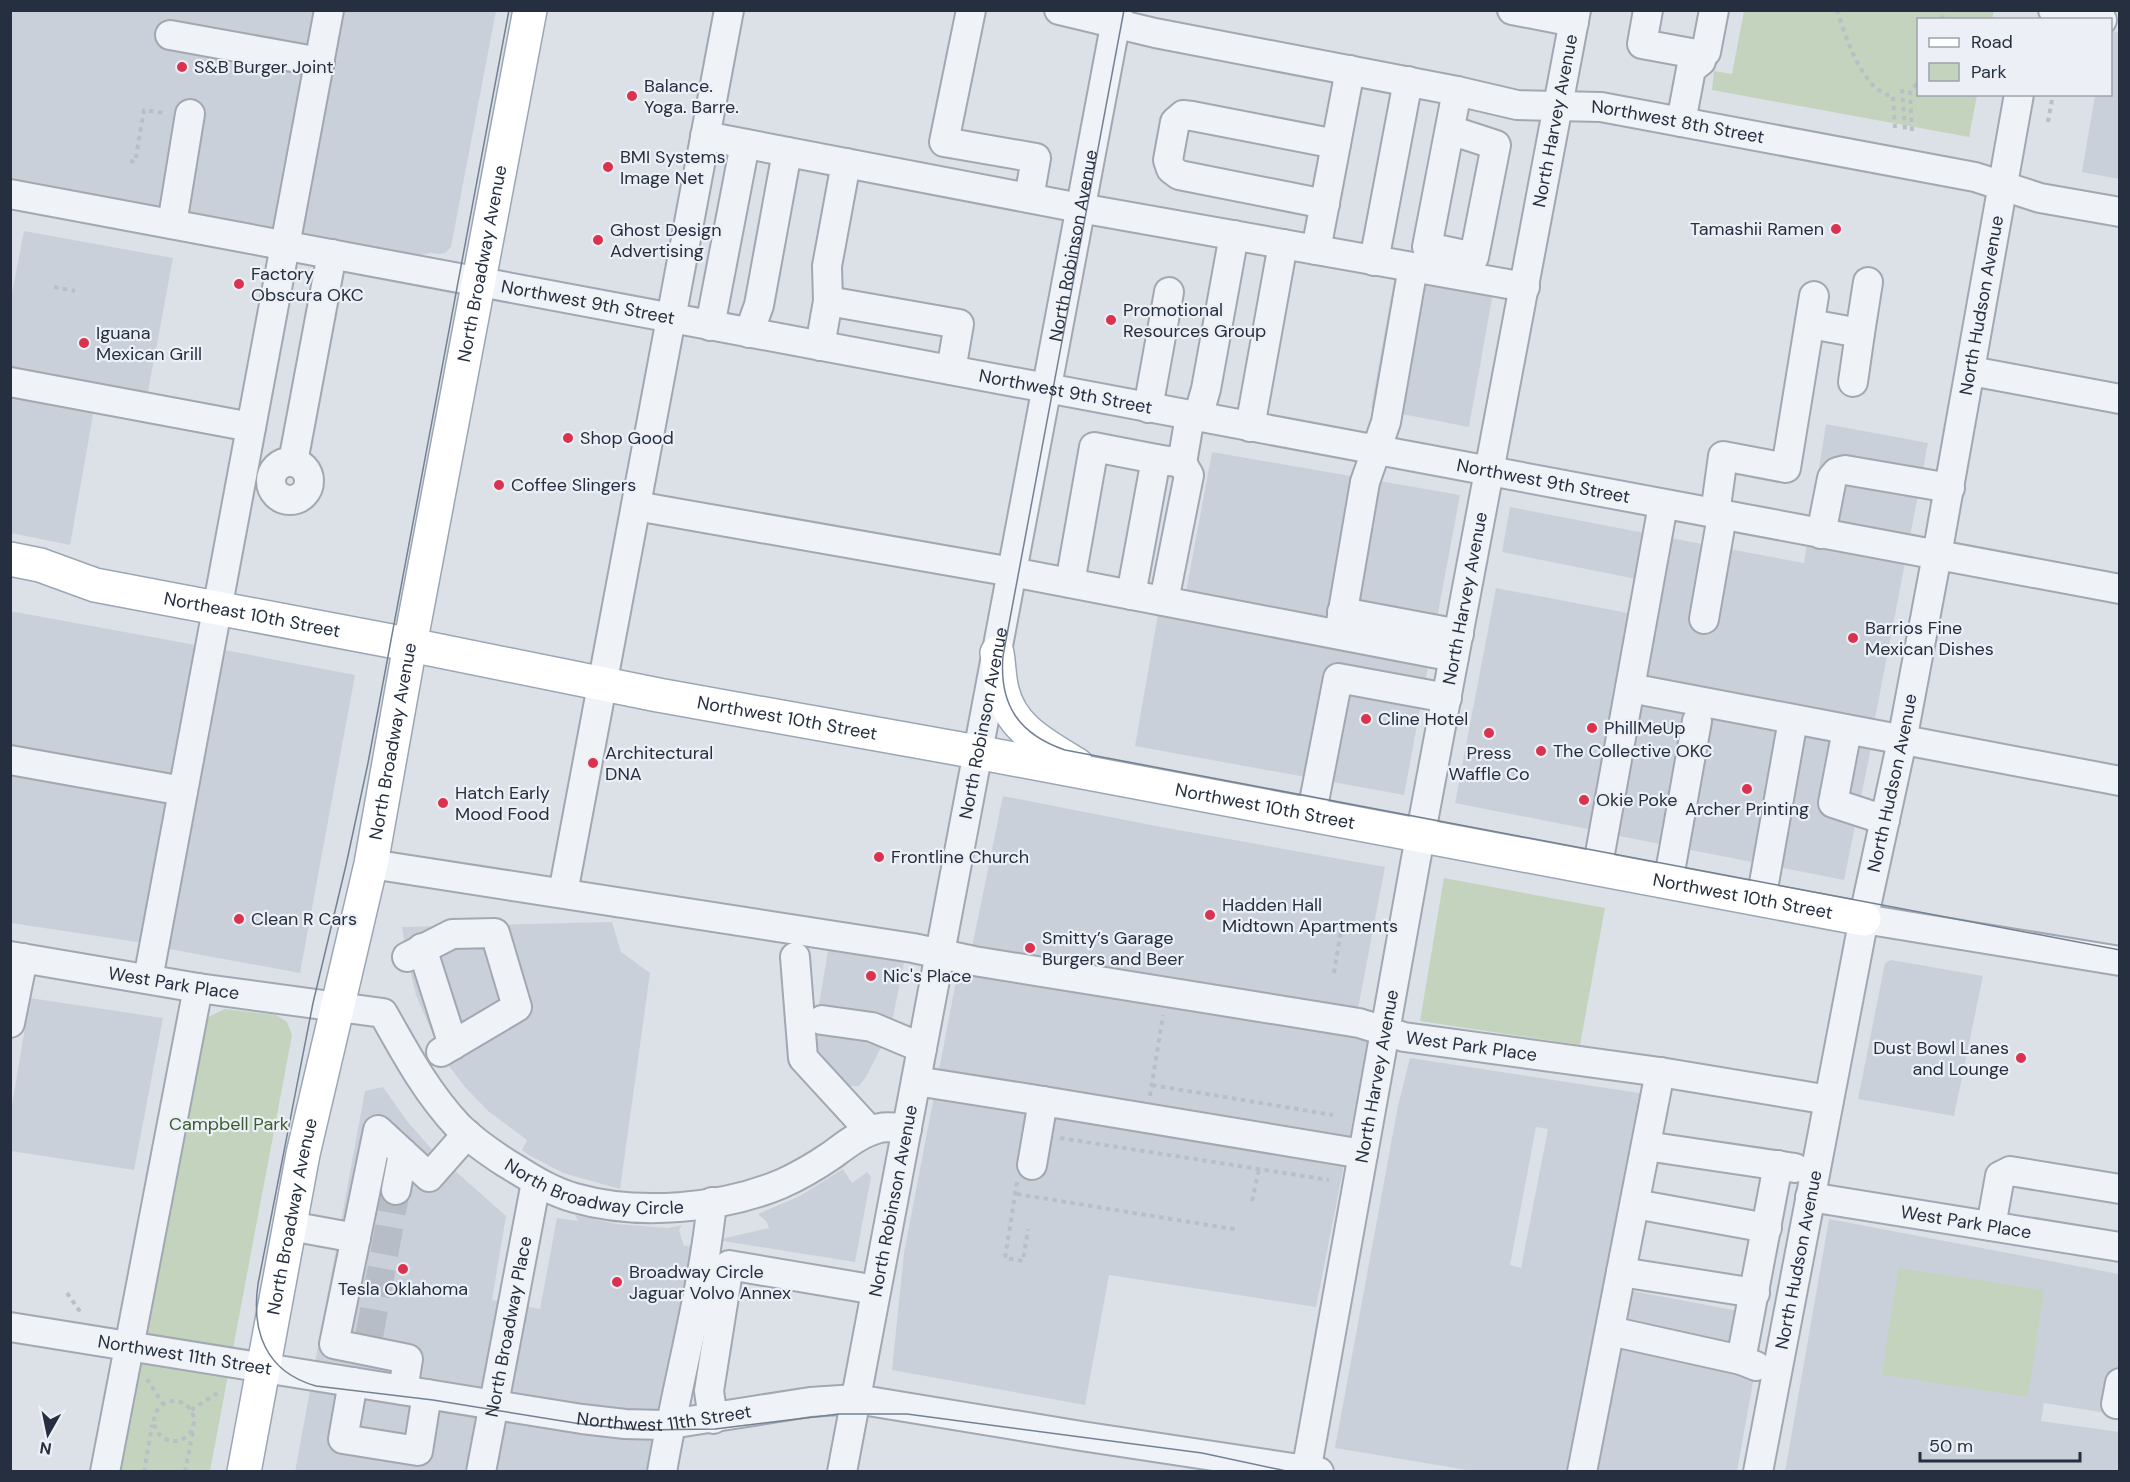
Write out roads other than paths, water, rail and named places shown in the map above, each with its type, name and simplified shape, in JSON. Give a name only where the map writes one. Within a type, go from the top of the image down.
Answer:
[{"type":"main road","name":"North Broadway Avenue","points":[[244,1472],[303,1155],[371,864],[530,10]]},
{"type":"main road","name":"Northeast 10th Street","points":[[10,559],[40,565],[95,585],[410,645]]},
{"type":"main road","name":"Northeast 10th Street","points":[[10,582],[34,586],[95,585]]},
{"type":"main road","name":"Northwest 10th Street","points":[[410,645],[603,684],[1864,920]]},
{"type":"main road","points":[[997,653],[1002,690],[1015,720],[1038,741],[1094,775]]},
{"type":"street","points":[[148,979],[329,10]]},
{"type":"street","points":[[563,893],[729,10]]},
{"type":"street","points":[[971,10],[944,142],[1036,158],[1029,198]]},
{"type":"street","name":"Northwest 8th Street","points":[[1059,10],[1117,17],[1155,33],[1408,81],[1504,102],[1528,106],[1602,107],[1975,177],[2040,198],[2120,212]]},
{"type":"street","points":[[1512,10],[1575,16]]},
{"type":"street","points":[[1648,10],[1642,44],[1702,58]]},
{"type":"street","points":[[1689,124],[1691,69],[1706,52],[1714,10]]},
{"type":"street","points":[[2053,10],[2092,18]]},
{"type":"street","name":"North Harvey Avenue","points":[[1310,1471],[1363,1154],[1575,16]]},
{"type":"street","name":"North Robinson Avenue","points":[[842,1472],[1117,17]]},
{"type":"street","points":[[170,35],[320,62]]},
{"type":"street","points":[[1316,250],[1350,70]]},
{"type":"street","points":[[1374,261],[1408,81]]},
{"type":"street","points":[[1457,91],[1427,247],[1474,257],[1504,102]]},
{"type":"street","name":"North Hudson Avenue","points":[[1758,1472],[1776,1369],[1864,920],[1902,741],[1950,488],[2019,96]]},
{"type":"street","points":[[172,224],[190,114]]},
{"type":"street","points":[[1325,204],[1179,175],[1171,169],[1168,160],[1175,122],[1183,115],[1336,144]]},
{"type":"street","points":[[1450,130],[1496,145]]},
{"type":"street","points":[[705,136],[1080,208],[1525,287]]},
{"type":"street","points":[[710,326],[745,144]]},
{"type":"street","points":[[750,333],[759,305],[787,152]]},
{"type":"street","points":[[820,346],[828,301],[826,266],[846,163]]},
{"type":"street","name":"Northwest 9th Street","points":[[10,194],[2120,590]]},
{"type":"street","points":[[1131,595],[1169,461],[1206,389],[1234,235]]},
{"type":"street","points":[[1250,427],[1283,244]]},
{"type":"street","points":[[243,472],[282,469],[333,255]]},
{"type":"street","points":[[1340,623],[1365,482],[1386,422],[1413,267]]},
{"type":"street","points":[[1853,382],[1868,282]]},
{"type":"street","points":[[1148,408],[1169,292]]},
{"type":"street","points":[[1704,619],[1718,515],[1723,456],[1786,468],[1814,296]]},
{"type":"street","points":[[828,301],[959,324],[951,370]]},
{"type":"street","points":[[1810,324],[1860,333]]},
{"type":"street","points":[[1971,371],[2120,399]]},
{"type":"street","points":[[10,382],[251,427]]},
{"type":"street","points":[[1070,583],[1094,447],[1169,461],[1189,475],[1164,601]]},
{"type":"street","points":[[1821,534],[1832,478],[1837,472],[1845,470],[1950,488]]},
{"type":"street","points":[[1597,870],[1663,505]]},
{"type":"street","points":[[636,506],[1164,601],[1340,623],[1457,645]]},
{"type":"street","points":[[1311,817],[1338,678],[1447,698]]},
{"type":"street","points":[[1630,688],[2120,781]]},
{"type":"street","points":[[1761,900],[1793,720]]},
{"type":"street","points":[[1668,883],[1697,721]]},
{"type":"street","points":[[1847,730],[1833,803],[1885,820]]},
{"type":"street","points":[[10,760],[183,791]]},
{"type":"street","name":"West Park Place","points":[[371,864],[563,893],[664,918],[913,948],[1359,1023],[1404,1037],[1660,1072],[1829,1100]]},
{"type":"street","name":"Northwest 10th Street","points":[[1864,920],[2120,961]]},
{"type":"street","points":[[495,933],[517,1007],[447,1048],[414,952],[452,934],[495,933]]},
{"type":"street","points":[[10,1023],[17,957]]},
{"type":"street","name":"West Park Place","points":[[17,957],[198,988],[337,1006]]},
{"type":"street","points":[[795,957],[803,1058],[870,1131]]},
{"type":"street","points":[[105,1472],[198,988]]},
{"type":"street","name":"North Broadway Circle","points":[[337,1006],[383,1013],[421,1080],[481,1147],[536,1182],[573,1198],[599,1204],[664,1208],[751,1194],[799,1175],[870,1131],[881,1128],[907,1129]]},
{"type":"street","points":[[822,1020],[872,1027],[922,1048]]},
{"type":"street","points":[[1582,1472],[1660,1072]]},
{"type":"street","points":[[916,1081],[1363,1154]]},
{"type":"street","points":[[1032,1165],[1043,1101]]},
{"type":"street","points":[[353,1382],[344,1439],[418,1451],[415,1392],[408,1359],[368,1344],[334,1344],[378,1130],[436,1184],[467,1134]]},
{"type":"street","name":"West Park Place","points":[[1646,1146],[1778,1165],[1813,1184],[1991,1226],[2120,1247]]},
{"type":"street","points":[[396,1190],[403,1153]]},
{"type":"street","points":[[1741,1360],[1778,1165]]},
{"type":"street","points":[[1991,1226],[2000,1176],[2010,1170],[2120,1189]]},
{"type":"street","name":"North Broadway Place","points":[[481,1472],[536,1182]]},
{"type":"street","points":[[662,1472],[669,1425],[708,1245],[712,1202]]},
{"type":"street","points":[[1635,1204],[1767,1228]]},
{"type":"street","points":[[290,1226],[356,1238]]},
{"type":"street","points":[[708,1245],[729,1265],[876,1290]]},
{"type":"street","points":[[713,1419],[709,1391],[729,1265]]},
{"type":"street","points":[[1622,1272],[1755,1293]]},
{"type":"street","name":"Northwest 11th Street","points":[[10,1327],[625,1424],[669,1425],[810,1402],[856,1399],[1310,1471]]},
{"type":"street","points":[[1610,1332],[1741,1360],[1753,1366],[1776,1369]]},
{"type":"street","points":[[2120,1383],[2116,1404],[2120,1404]]},
{"type":"street","points":[[676,1391],[709,1391]]},
{"type":"tunnel","points":[[369,1337],[396,1190]]},
{"type":"tram line","points":[[509,10],[368,763],[313,1003],[258,1284],[257,1318],[266,1348],[285,1371],[299,1380],[316,1386],[433,1400],[581,1424],[642,1430],[715,1429],[839,1414],[907,1414],[1202,1453],[1291,1472]]},
{"type":"tram line","points":[[1124,10],[1003,656],[1004,689],[1008,703],[1024,726],[1035,735],[1065,750],[2120,950]]},
{"type":"place","name":"S&B Burger Joint","points":[[182,67]]},
{"type":"place","name":"Balance. Yoga. Barre.","points":[[632,96]]},
{"type":"place","name":"BMI Systems Image Net","points":[[608,167]]},
{"type":"place","name":"Tamashii Ramen","points":[[1836,229]]},
{"type":"place","name":"Ghost Design Advertising","points":[[598,240]]},
{"type":"place","name":"Factory Obscura OKC","points":[[239,284]]},
{"type":"place","name":"Promotional Resources Group","points":[[1111,320]]},
{"type":"place","name":"Iguana Mexican Grill","points":[[84,343]]},
{"type":"place","name":"Shop Good","points":[[568,438]]},
{"type":"place","name":"Coffee Slingers","points":[[499,485]]},
{"type":"place","name":"Barrios Fine Mexican Dishes","points":[[1853,638]]},
{"type":"place","name":"Cline Hotel","points":[[1366,719]]},
{"type":"place","name":"PhillMeUp","points":[[1592,728]]},
{"type":"place","name":"Press Waffle Co","points":[[1489,733]]},
{"type":"place","name":"The Collective OKC","points":[[1541,751]]},
{"type":"place","name":"Architectural DNA","points":[[593,763]]},
{"type":"place","name":"Archer Printing","points":[[1747,789]]},
{"type":"place","name":"Okie Poke","points":[[1584,800]]},
{"type":"place","name":"Hatch Early Mood Food","points":[[443,803]]},
{"type":"place","name":"Frontline Church","points":[[879,857]]},
{"type":"place","name":"Hadden Hall Midtown Apartments","points":[[1210,915]]},
{"type":"place","name":"Clean R Cars","points":[[239,919]]},
{"type":"place","name":"Smitty’s Garage Burgers and Beer","points":[[1030,948]]},
{"type":"place","name":"Nic's Place","points":[[871,976]]},
{"type":"place","name":"Dust Bowl Lanes and Lounge","points":[[2021,1058]]},
{"type":"place","name":"Tesla Oklahoma","points":[[403,1269]]},
{"type":"place","name":"Broadway Circle Jaguar Volvo Annex","points":[[617,1282]]},
{"type":"park label","name":"Campbell Park","points":[[229,1124]]}]
